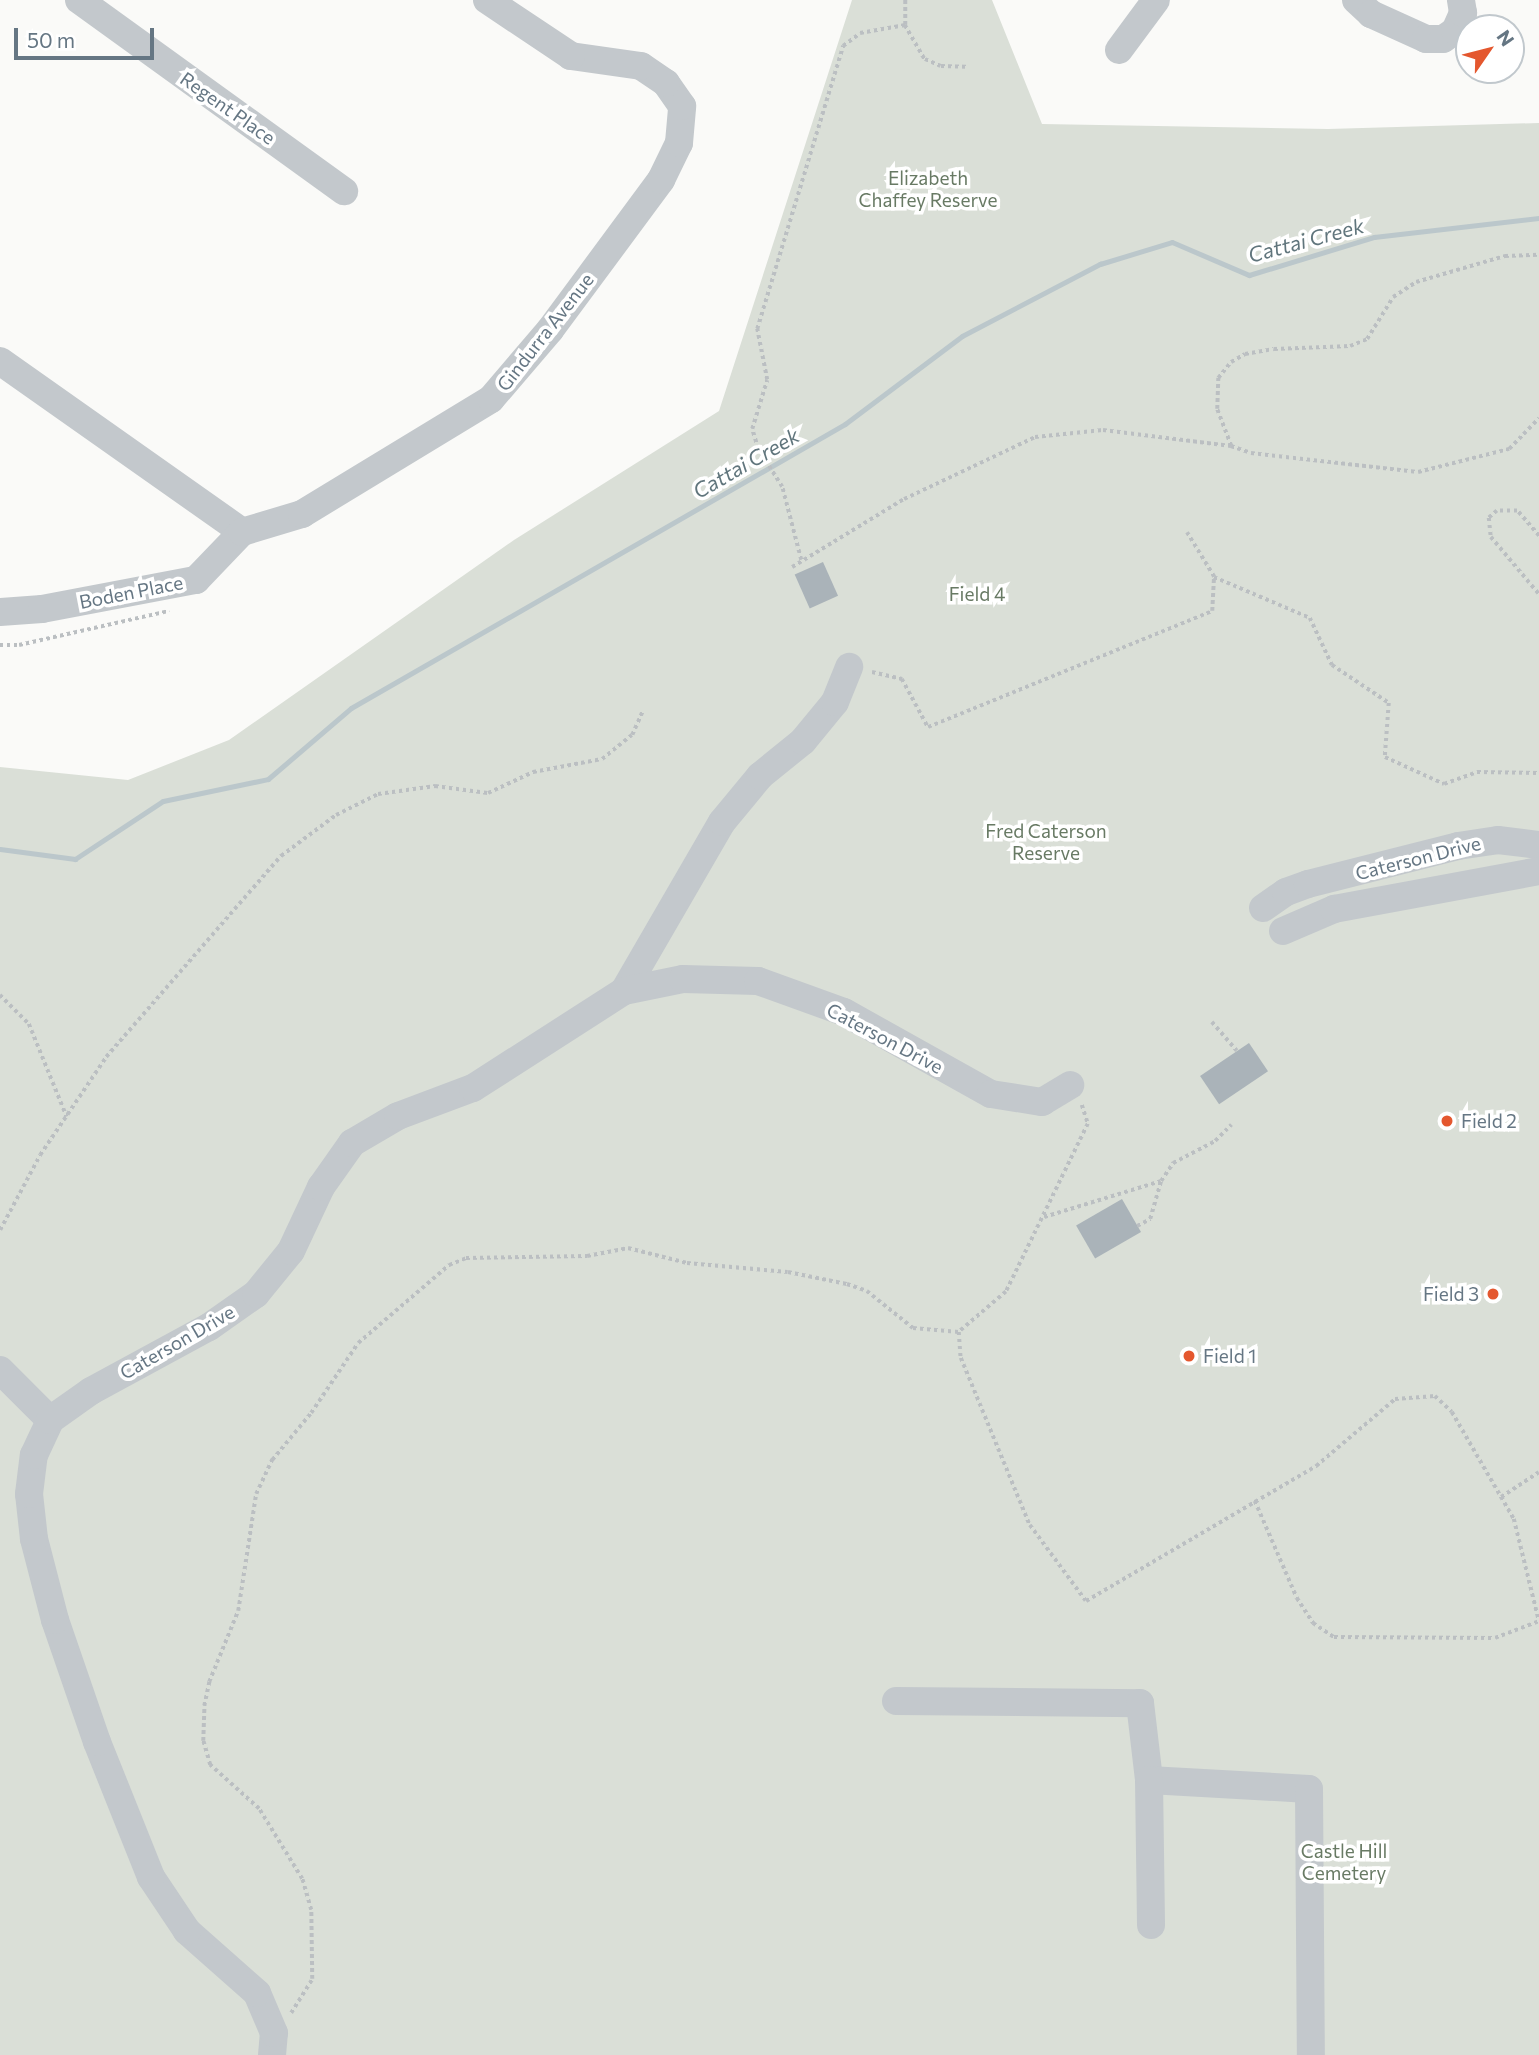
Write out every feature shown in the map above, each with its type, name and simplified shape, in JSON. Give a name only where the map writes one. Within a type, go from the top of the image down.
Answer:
[{"type":"street","name":"Regent Place","points":[[79,0],[344,191]]},
{"type":"street","name":"Gindurra Avenue","points":[[242,532],[302,514],[492,399],[550,330],[661,180],[679,143],[682,106],[666,83],[641,66],[571,56],[487,0]]},
{"type":"street","points":[[1119,50],[1156,0]]},
{"type":"street","points":[[1356,0],[1399,29],[1434,39],[1455,31],[1463,13],[1461,0]]},
{"type":"street","points":[[0,360],[242,532]]},
{"type":"street","name":"Boden Place","points":[[0,612],[42,609],[197,580],[242,532]]},
{"type":"street","points":[[624,990],[722,822],[760,776],[811,731],[835,702],[849,667]]},
{"type":"street","name":"Caterson Drive","points":[[1539,845],[1498,840],[1308,884],[1269,904],[1288,928],[1317,913],[1539,871]]},
{"type":"street","points":[[1390,865],[1395,898]]},
{"type":"street","name":"Caterson Drive","points":[[50,1420],[91,1391],[209,1327],[256,1294],[291,1251],[321,1186],[352,1143],[398,1116],[473,1088],[624,990],[683,979],[758,981],[844,1012],[991,1094],[1042,1102],[1070,1085]]},
{"type":"street","points":[[0,1370],[50,1420],[34,1455],[29,1494],[34,1539],[55,1620],[97,1742],[152,1877],[187,1931],[257,1993],[273,2044]]},
{"type":"street","points":[[896,1701],[1140,1703],[1149,1780],[1151,1925]]},
{"type":"street","points":[[1149,1780],[1309,1789],[1311,2055]]},
{"type":"path","points":[[905,0],[905,25],[925,58],[941,66],[966,67]]},
{"type":"path","points":[[801,560],[782,487],[758,449],[752,429],[767,380],[757,329],[843,46],[860,33],[905,25]]},
{"type":"path","points":[[1231,446],[1217,409],[1218,378],[1231,362],[1245,354],[1274,349],[1350,346],[1367,338],[1393,297],[1416,282],[1505,256],[1539,256]]},
{"type":"path","points":[[792,567],[967,466],[1035,437],[1103,430],[1231,446],[1251,453],[1418,472],[1509,450],[1539,418]]},
{"type":"path","points":[[1539,536],[1517,511],[1497,511],[1489,518],[1491,537],[1539,594]]},
{"type":"path","points":[[1186,533],[1214,577],[1310,618],[1332,665],[1389,703],[1385,757],[1444,784],[1477,772],[1539,773]]},
{"type":"path","points":[[849,667],[902,679],[928,727],[1212,611],[1214,577]]},
{"type":"path","points":[[0,1230],[6,1212],[67,1117],[135,1022],[281,856],[336,815],[378,794],[435,786],[488,793],[533,772],[602,759],[632,735],[643,710]]},
{"type":"path","points":[[0,995],[29,1024],[67,1117]]},
{"type":"path","points":[[1212,1022],[1237,1051]]},
{"type":"path","points":[[273,2044],[304,1999],[312,1979],[314,1939],[310,1910],[302,1880],[259,1809],[210,1765],[203,1741],[204,1706],[209,1682],[238,1611],[256,1494],[272,1460],[311,1413],[358,1343],[449,1265],[466,1258],[587,1256],[628,1248],[687,1263],[788,1272],[847,1284],[867,1291],[913,1328],[959,1332],[1006,1292],[1088,1124],[1070,1085]]},
{"type":"path","points":[[1138,1226],[1150,1219],[1161,1181],[1173,1163],[1215,1141],[1230,1125]]},
{"type":"path","points":[[1044,1217],[1161,1181]]},
{"type":"path","points":[[959,1332],[961,1358],[1030,1525],[1086,1601],[1255,1501],[1316,1466],[1395,1399],[1435,1396],[1452,1412],[1514,1519],[1539,1621],[1495,1637],[1334,1637],[1313,1623],[1297,1598],[1255,1501]]},
{"type":"path","points":[[1501,1496],[1539,1472]]},
{"type":"green space","name":"Fred Caterson Reserve","points":[[852,0],[992,0],[1042,124],[1328,129],[1539,123],[1539,2055],[0,2055],[0,767],[128,780],[229,740],[514,540],[719,411]]},
{"type":"building","points":[[823,562],[838,596],[810,608],[795,575]]},
{"type":"building","points":[[1249,1043],[1268,1071],[1219,1104],[1200,1076]]},
{"type":"building","points":[[1122,1199],[1141,1232],[1095,1258],[1076,1226]]},
{"type":"waterway","name":"Cattai Creek","points":[[0,849],[75,859],[163,801],[268,779],[351,708],[845,424],[962,336],[1100,264],[1172,242],[1249,275],[1374,237],[1539,218]]},
{"type":"place","name":"Field 2","points":[[1447,1121]]},
{"type":"place","name":"Field 3","points":[[1493,1294]]},
{"type":"place","name":"Field 1","points":[[1189,1356]]},
{"type":"park label","name":"Elizabeth Chaffey Reserve","points":[[928,189]]},
{"type":"park label","name":"Field 4","points":[[977,594]]},
{"type":"park label","name":"Castle Hill Cemetery","points":[[1344,1862]]}]
